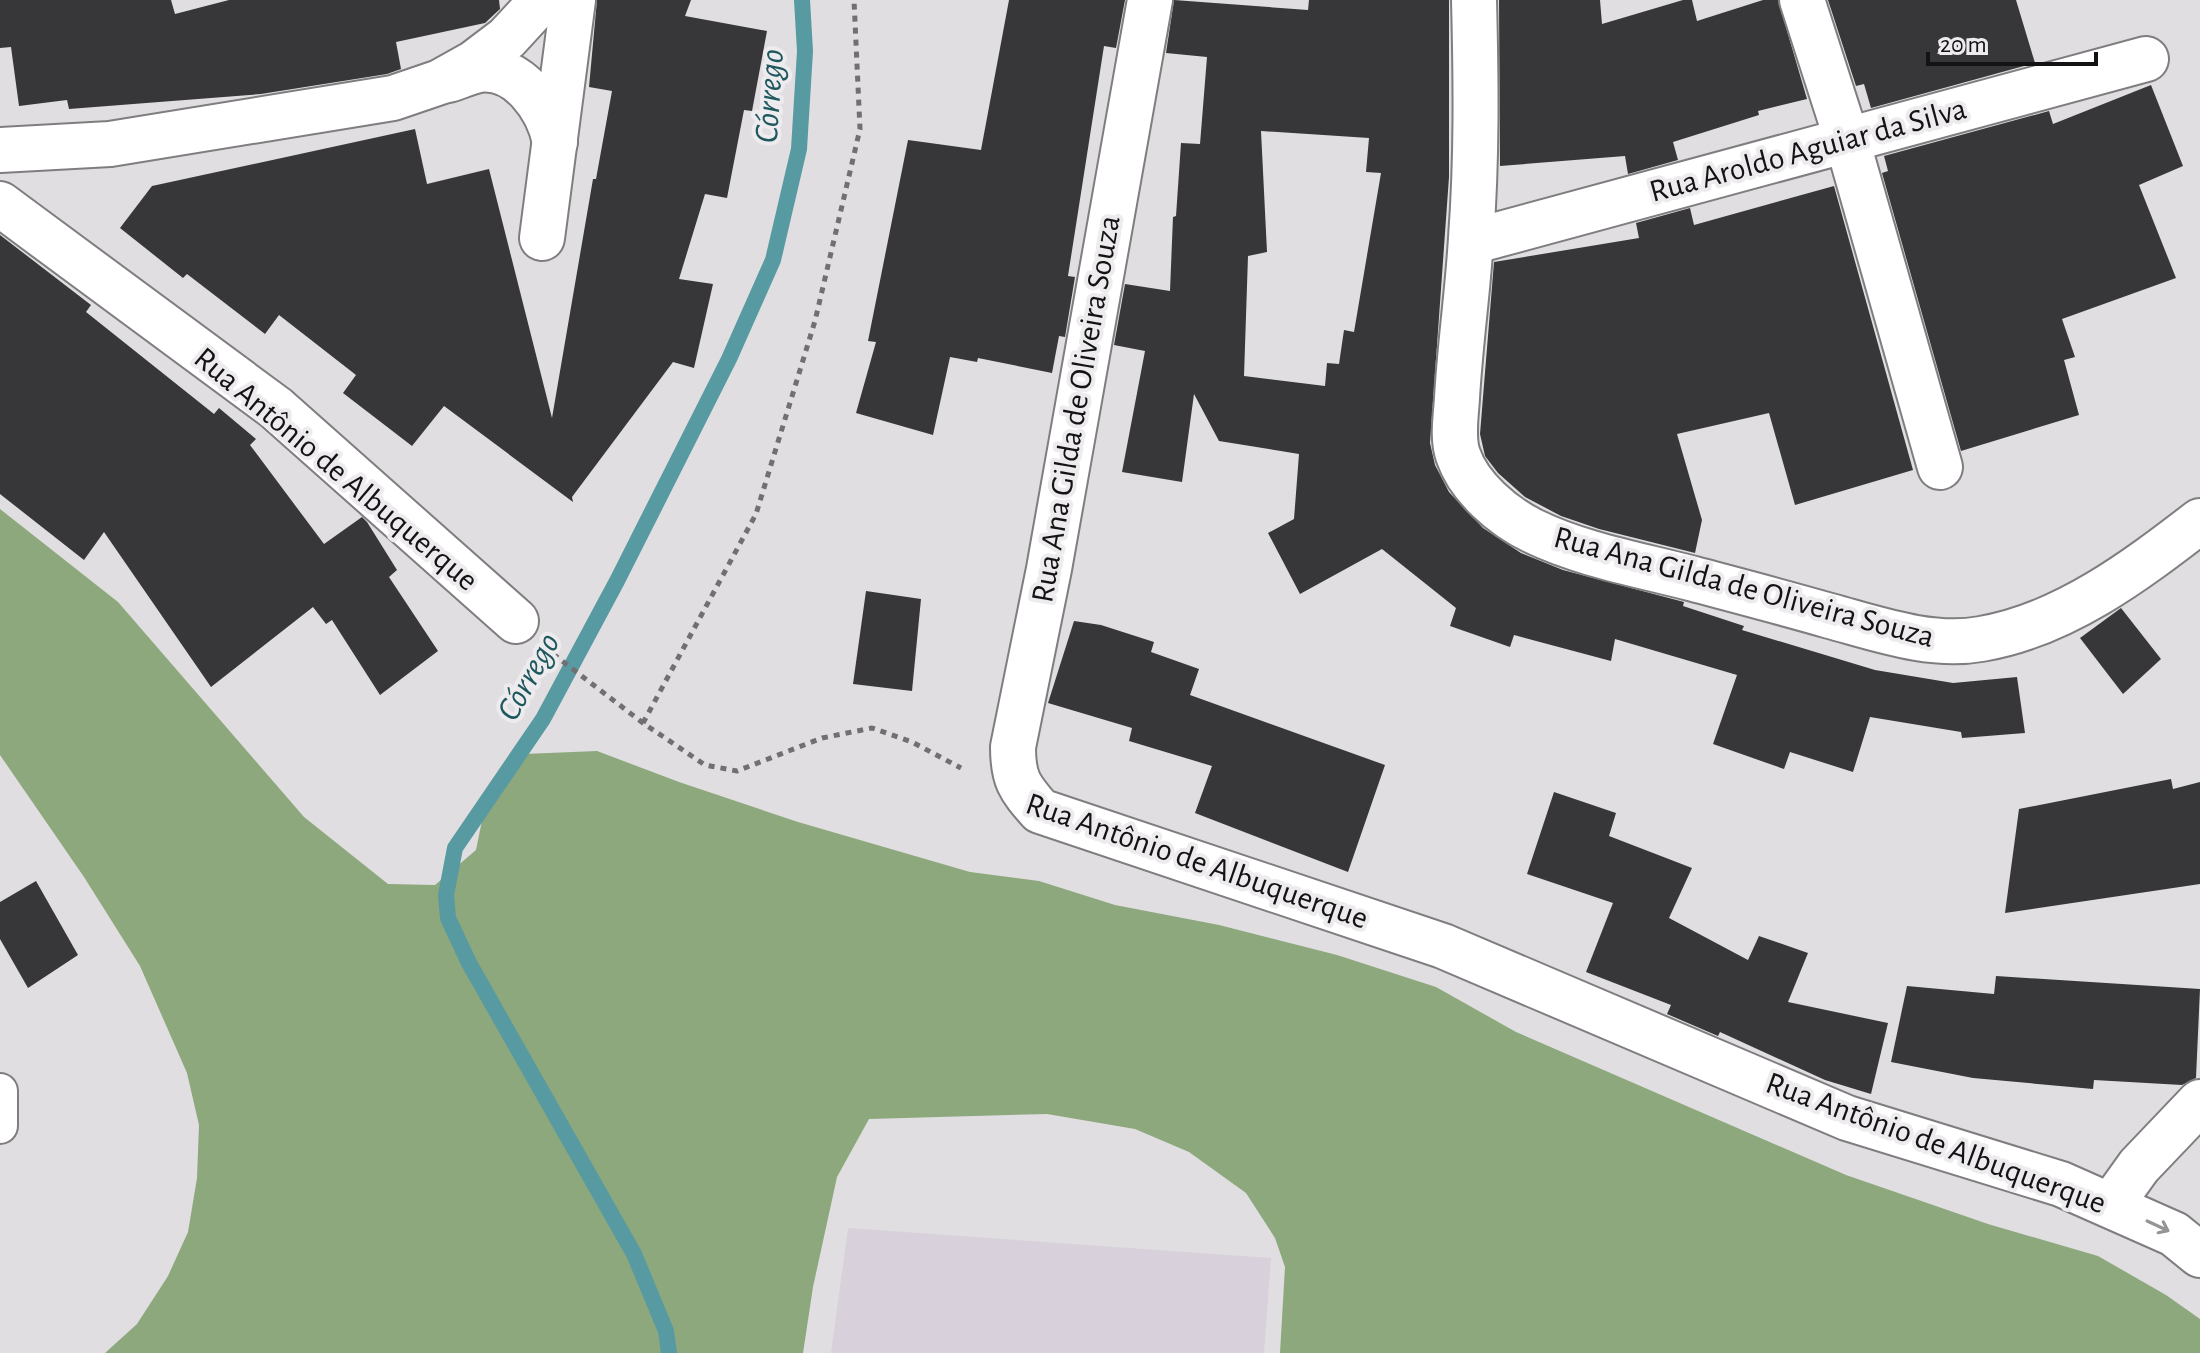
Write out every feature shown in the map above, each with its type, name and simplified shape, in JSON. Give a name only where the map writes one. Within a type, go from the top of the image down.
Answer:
[{"type":"street","points":[[440,82],[474,63],[507,38],[542,0]]},
{"type":"street","points":[[542,238],[573,0]]},
{"type":"street","name":"Rua Ana Gilda de Oliveira Souza","points":[[1040,811],[1018,785],[1013,768],[1013,747],[1049,569],[1150,0]]},
{"type":"street","name":"Rua Ana Gilda de Oliveira Souza","points":[[1474,0],[1478,127],[1471,242],[1460,334],[1457,454],[1467,473],[1493,504],[1513,520],[1536,533],[1589,551],[1874,627],[1932,640],[1955,641],[2004,634],[2103,591],[2200,521]]},
{"type":"street","points":[[1802,0],[1847,140],[1940,467]]},
{"type":"street","name":"Rua Aroldo Aguiar da Silva","points":[[1471,242],[2146,59]]},
{"type":"street","points":[[0,150],[110,144],[268,120],[393,98],[479,70],[494,71],[519,82],[548,116],[555,142]]},
{"type":"street","name":"Rua Antônio de Albuquerque","points":[[0,204],[276,408],[531,635]]},
{"type":"street","name":"Rua Antônio de Albuquerque","points":[[1040,811],[1443,946],[1847,1118],[2061,1184],[2174,1234],[2200,1255]]},
{"type":"street","points":[[2111,1205],[2139,1166],[2200,1102]]},
{"type":"lane","points":[[0,1091],[0,1126]]},
{"type":"path","points":[[643,723],[756,514],[815,321],[860,129],[854,0]]},
{"type":"path","points":[[531,635],[643,723],[705,765],[737,771],[822,738],[872,728],[912,742],[963,770]]},
{"type":"shaded area","points":[[848,1228],[1271,1258],[1264,1353],[831,1353]]},
{"type":"green space","points":[[0,509],[118,602],[304,817],[388,884],[435,885],[476,850],[487,796],[524,754],[597,751],[798,822],[970,872],[1039,881],[1115,905],[1219,925],[1337,955],[1436,987],[1516,1032],[1846,1175],[1988,1224],[2098,1256],[2166,1295],[2200,1319],[2200,1353],[1280,1353],[1285,1267],[1275,1238],[1246,1193],[1189,1152],[1135,1129],[1047,1114],[869,1119],[837,1177],[813,1287],[803,1353],[105,1353],[137,1324],[168,1276],[188,1232],[197,1178],[199,1125],[187,1073],[140,966],[84,877],[0,755]]},
{"type":"building","points":[[0,0],[171,0],[175,14],[229,0],[499,0],[500,9],[485,23],[396,42],[401,69],[387,74],[261,94],[69,109],[67,100],[19,106],[11,47],[0,48]]},
{"type":"building","points":[[597,0],[691,0],[685,16],[767,31],[752,111],[744,110],[727,198],[705,194],[679,279],[713,284],[694,368],[673,362],[572,497],[573,502],[444,406],[412,446],[343,393],[356,375],[279,315],[265,334],[187,274],[183,278],[120,228],[152,186],[415,129],[427,184],[489,169],[552,418],[593,179],[596,179],[612,91],[589,87]]},
{"type":"building","points":[[1009,0],[1125,0],[1116,48],[1104,46],[1068,276],[1075,277],[1065,337],[1059,336],[1052,373],[978,358],[977,362],[950,357],[933,435],[856,413],[876,342],[868,341],[908,140],[981,150]]},
{"type":"building","points":[[1174,0],[1308,10],[1309,0],[1449,0],[1449,177],[1430,443],[1435,465],[1449,492],[1483,528],[1521,553],[1563,570],[1684,602],[1683,606],[1744,626],[1742,630],[1875,670],[1953,683],[2017,677],[2025,733],[1962,738],[1961,732],[1870,717],[1853,772],[1790,752],[1784,769],[1713,744],[1737,675],[1615,639],[1611,661],[1514,635],[1510,647],[1450,626],[1456,608],[1382,549],[1300,594],[1268,533],[1294,519],[1299,454],[1219,441],[1194,394],[1182,482],[1122,472],[1145,351],[1114,345],[1125,284],[1170,291],[1173,217],[1176,216],[1181,143],[1200,144],[1207,57],[1166,53]],"holes":[[[1261,131],[1369,138],[1366,172],[1381,173],[1354,332],[1344,330],[1339,364],[1327,363],[1325,386],[1244,376],[1248,256],[1267,252]]]},
{"type":"building","points":[[1499,0],[1600,0],[1602,24],[1683,0],[1692,0],[1697,21],[1763,0],[1778,0],[1807,99],[1758,111],[1759,115],[1673,142],[1678,160],[1628,174],[1625,156],[1500,166]]},
{"type":"building","points":[[1828,0],[2016,0],[2035,63],[1871,108],[1864,84],[1856,86]]},
{"type":"building","points":[[2151,85],[2183,166],[2139,185],[2176,278],[2062,319],[2075,357],[2064,360],[2079,415],[1961,451],[1882,173],[1888,171],[1884,156],[2049,111],[2053,124]]},
{"type":"building","points":[[1834,186],[1913,470],[1795,505],[1769,413],[1677,434],[1702,520],[1695,553],[1599,529],[1561,516],[1525,497],[1498,473],[1485,456],[1480,434],[1494,262],[1639,238],[1636,223],[1690,208],[1694,225]]},
{"type":"building","points":[[0,235],[91,305],[86,312],[214,414],[219,408],[256,439],[250,445],[324,544],[362,517],[397,570],[389,577],[438,651],[380,695],[332,620],[326,624],[313,607],[211,687],[104,532],[84,560],[0,494]]},
{"type":"building","points":[[866,591],[921,599],[912,691],[853,684]]},
{"type":"building","points":[[2121,608],[2161,659],[2123,694],[2080,638]]},
{"type":"building","points":[[1074,621],[1101,625],[1154,642],[1151,652],[1199,669],[1190,695],[1385,765],[1348,872],[1195,813],[1212,766],[1129,741],[1132,728],[1048,703]]},
{"type":"building","points":[[2171,779],[2173,789],[2200,782],[2200,884],[2005,913],[2019,809]]},
{"type":"building","points":[[1554,792],[1616,813],[1609,836],[1692,868],[1669,918],[1748,960],[1759,936],[1808,953],[1788,1002],[1888,1023],[1871,1094],[1825,1080],[1720,1032],[1718,1036],[1667,1014],[1671,1005],[1586,972],[1613,903],[1527,874]]},
{"type":"building","points":[[36,881],[78,955],[28,988],[0,939],[0,902]]},
{"type":"building","points":[[1996,976],[2200,989],[2196,1078],[2182,1085],[2094,1080],[2093,1089],[1973,1078],[1891,1062],[1907,986],[1994,994]]},
{"type":"waterway","name":"Córrego","points":[[669,1353],[666,1331],[634,1254],[469,963],[448,918],[446,895],[455,848],[543,719],[729,359],[773,260],[799,149],[805,51],[802,0]]}]
